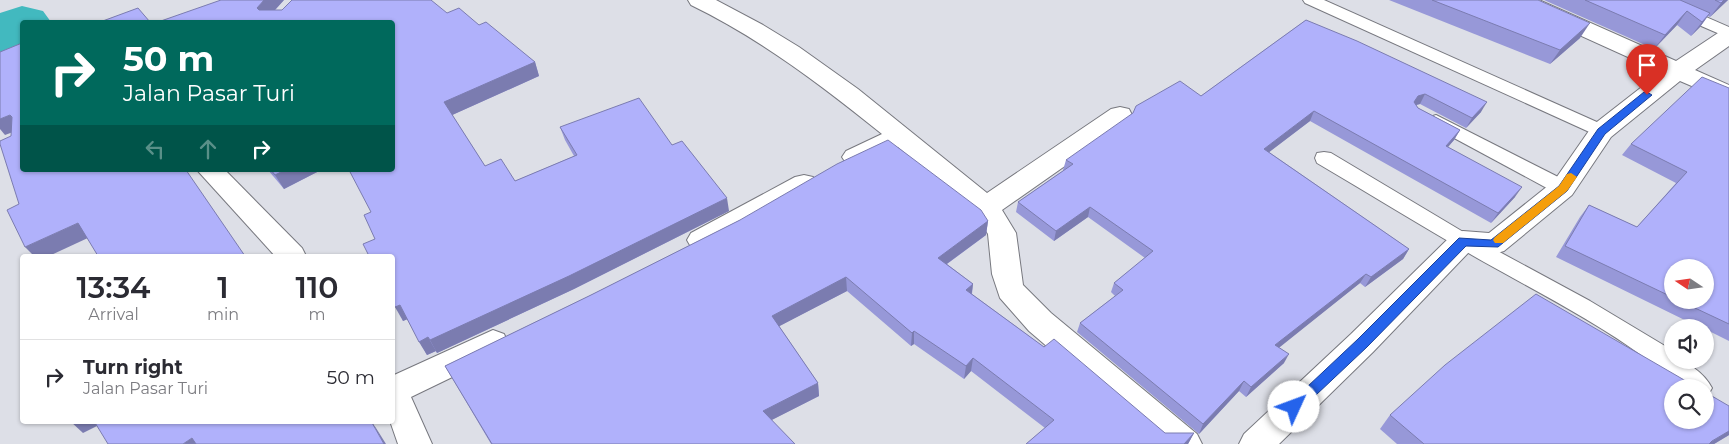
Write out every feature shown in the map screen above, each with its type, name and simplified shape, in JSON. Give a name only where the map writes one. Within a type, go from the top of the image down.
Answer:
[{"type":"street","points":[[699,0],[736,19],[841,89],[900,135],[986,207],[1002,232],[1006,274],[1010,290],[1019,301],[1040,322],[1184,444]]},
{"type":"street","points":[[1521,0],[1729,94]]},
{"type":"street","points":[[1268,440],[1463,241],[1494,244],[1563,188],[1602,131],[1678,71],[1729,35]]},
{"type":"street","points":[[986,207],[1120,115]]},
{"type":"street","points":[[680,251],[832,168],[900,135]]},
{"type":"street","points":[[212,172],[290,254]]},
{"type":"street","points":[[395,390],[515,332]]},
{"type":"street","points":[[395,395],[416,444]]},
{"type":"lane","points":[[1311,0],[1602,131]]},
{"type":"lane","points":[[1654,0],[1729,35]]},
{"type":"lane","points":[[1419,112],[1563,188]]},
{"type":"lane","points":[[1324,158],[1463,241],[1582,307],[1662,356],[1689,379]]},
{"type":"building","points":[[221,0],[264,0],[257,8],[259,10],[282,10],[292,0],[431,0],[447,13],[459,8],[479,25],[486,22],[535,62],[444,102],[485,166],[501,159],[515,181],[577,155],[560,127],[639,98],[672,145],[682,141],[727,198],[569,276],[430,340],[428,337],[419,342],[400,305],[395,307],[395,254],[368,254],[363,244],[375,239],[364,215],[371,212],[350,172],[395,172],[395,20],[164,20]]},
{"type":"building","points":[[1432,0],[1538,0],[1590,23],[1560,50]]},
{"type":"building","points":[[1585,0],[1680,0],[1710,13],[1702,22],[1687,11],[1665,35]]},
{"type":"building","points":[[138,8],[148,20],[105,20]]},
{"type":"building","points":[[1306,20],[1357,41],[1487,102],[1472,118],[1425,94],[1418,96],[1414,102],[1418,108],[1460,130],[1446,146],[1522,187],[1498,213],[1314,111],[1264,149],[1409,249],[1371,277],[1366,274],[1275,345],[1289,354],[1251,387],[1244,381],[1203,424],[1080,323],[1123,290],[1114,283],[1153,251],[1090,207],[1056,231],[1018,202],[1073,164],[1066,160],[1133,113],[1136,106],[1180,81],[1201,96]]},
{"type":"building","points":[[20,44],[20,172],[187,172],[244,254],[97,254],[78,223],[25,247],[7,210],[19,204],[0,144],[0,141],[11,136],[12,117],[10,115],[0,119],[0,52]]},
{"type":"building","points":[[1702,77],[1729,88],[1729,324],[1697,309],[1714,309],[1714,259],[1664,259],[1664,293],[1565,246],[1589,205],[1637,227],[1687,172],[1631,144]]},
{"type":"building","points":[[888,140],[981,210],[988,221],[938,258],[973,284],[966,290],[1044,347],[1054,339],[1165,433],[1194,433],[1184,444],[1026,444],[1054,420],[973,358],[966,366],[914,331],[912,333],[846,277],[772,316],[818,383],[763,411],[795,444],[492,444],[445,366],[740,220],[837,164]]},
{"type":"building","points":[[1536,294],[1682,379],[1664,379],[1664,429],[1714,429],[1714,397],[1729,406],[1729,431],[1709,444],[1424,444],[1390,415],[1445,365]]},
{"type":"building","points":[[96,424],[373,424],[384,444],[196,444],[192,438],[183,444],[108,444]]},
{"type":"waterway","points":[[0,55],[16,38],[20,29]]},
{"type":"slow traffic","points":[[1499,240],[1563,188],[1571,177]]},
{"type":"route","points":[[1294,407],[1362,343],[1463,241],[1494,244],[1563,188],[1602,131],[1647,95]]}]
